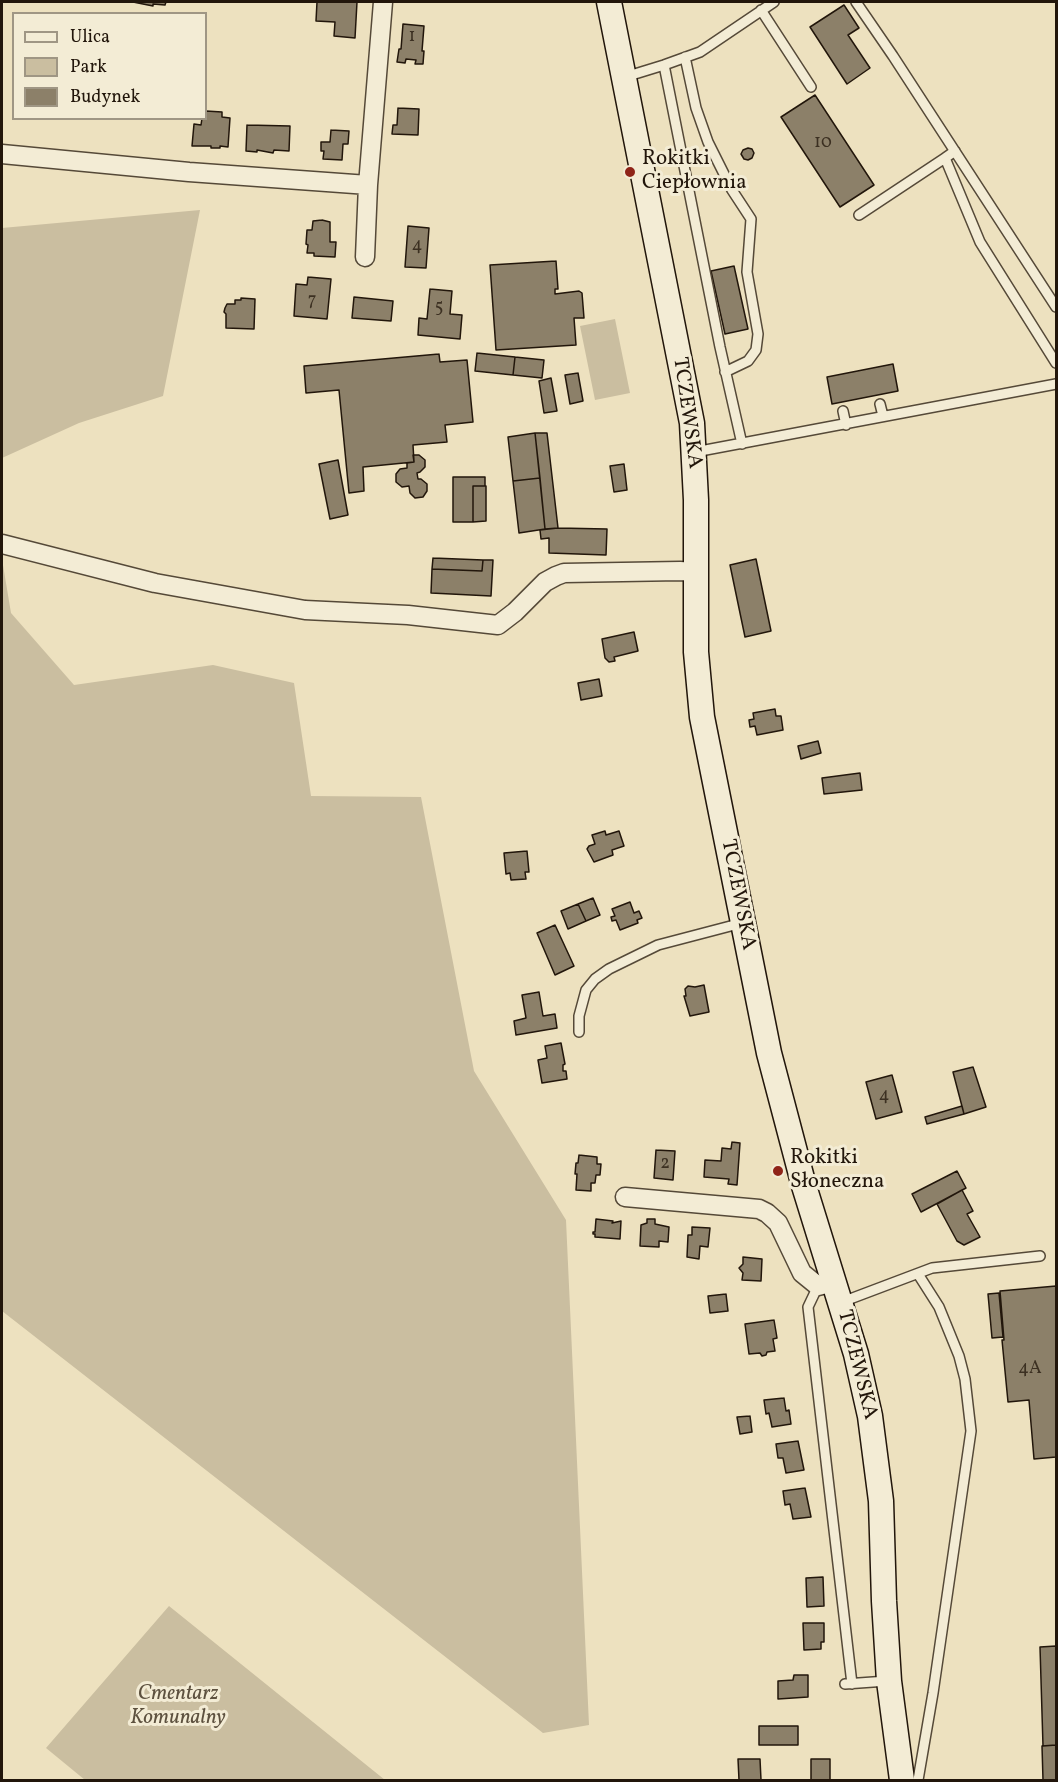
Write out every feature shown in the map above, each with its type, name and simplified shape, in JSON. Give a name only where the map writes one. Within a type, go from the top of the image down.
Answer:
[{"type":"street","points":[[365,257],[382,2]]},
{"type":"street","name":"TCZEWSKA","points":[[609,2],[689,411],[694,452],[696,652],[699,690],[742,923],[776,1083],[831,1290],[864,1389],[876,1459],[881,1501],[889,1681],[902,1780]]},
{"type":"street","points":[[2,154],[189,172],[368,185]]},
{"type":"street","points":[[2,544],[155,583],[304,610],[418,616],[498,625],[515,612],[545,582],[564,573],[696,572]]},
{"type":"street","points":[[625,1197],[751,1208],[767,1213],[778,1223],[802,1273],[831,1290]]},
{"type":"lane","points":[[625,76],[699,52],[774,2]]},
{"type":"lane","points":[[856,2],[1056,307]]},
{"type":"lane","points":[[761,10],[811,87]]},
{"type":"lane","points":[[685,57],[696,108],[708,142],[732,190],[751,219],[747,272],[758,334],[756,350],[748,361],[725,372]]},
{"type":"lane","points":[[664,65],[725,372],[742,444]]},
{"type":"lane","points":[[859,215],[955,151]]},
{"type":"lane","points":[[945,158],[980,242],[1056,363]]},
{"type":"lane","points":[[694,452],[1056,384]]},
{"type":"lane","points":[[880,404],[883,416]]},
{"type":"lane","points":[[843,411],[846,425]]},
{"type":"lane","points":[[579,1032],[579,1016],[586,990],[595,979],[609,969],[658,945],[742,923]]},
{"type":"lane","points":[[889,1681],[848,1684],[808,1307],[831,1290],[918,1274],[932,1268],[1040,1256]]},
{"type":"lane","points":[[918,1274],[939,1307],[959,1356],[965,1379],[971,1431],[935,1682],[918,1780]]},
{"type":"green space","points":[[200,210],[163,396],[79,423],[2,458],[2,228]]},
{"type":"green space","points":[[615,319],[630,393],[595,400],[580,326]]},
{"type":"green space","points":[[2,559],[11,613],[74,685],[213,665],[294,683],[311,796],[421,797],[474,1071],[566,1220],[589,1725],[543,1733],[2,1311]]},
{"type":"green space","name":"Cmentarz Komunalny","points":[[169,1606],[385,1780],[85,1780],[46,1748]]},
{"type":"building","points":[[133,2],[166,2],[165,5],[153,4],[153,6]]},
{"type":"building","points":[[317,2],[357,2],[355,38],[334,36],[335,22],[316,21]]},
{"type":"building","points":[[844,5],[859,28],[848,35],[870,68],[847,84],[810,27]]},
{"type":"building","points":[[403,24],[424,26],[423,64],[415,64],[416,60],[406,59],[405,63],[397,62],[399,49],[401,49]]},
{"type":"building","points":[[815,95],[874,185],[840,207],[781,117]]},
{"type":"building","points":[[398,108],[419,109],[418,135],[392,134],[393,125],[397,125]]},
{"type":"building","points":[[207,111],[222,112],[222,117],[230,118],[228,147],[192,146],[194,124],[201,125],[202,120],[207,120]]},
{"type":"building","points":[[247,125],[290,126],[289,151],[274,150],[273,153],[257,150],[257,152],[246,151]]},
{"type":"building","points":[[331,130],[349,131],[348,144],[343,144],[342,160],[323,159],[324,151],[321,151],[321,142],[330,142]]},
{"type":"building","points":[[748,148],[754,153],[748,160],[744,159],[741,154]]},
{"type":"building","points":[[313,221],[330,222],[330,242],[336,242],[335,257],[314,256],[314,253],[307,253],[307,230],[312,230]]},
{"type":"building","points":[[408,226],[429,228],[426,268],[405,267]]},
{"type":"building","points":[[556,261],[558,289],[555,289],[555,294],[579,291],[582,293],[584,318],[574,318],[576,345],[496,350],[490,265]]},
{"type":"building","points":[[734,266],[748,329],[725,334],[711,271]]},
{"type":"building","points":[[308,277],[331,279],[327,319],[294,316],[296,284],[307,285]]},
{"type":"building","points":[[430,289],[452,291],[450,314],[462,315],[460,339],[418,335],[419,318],[427,319]]},
{"type":"building","points":[[354,297],[393,301],[391,321],[352,318]]},
{"type":"building","points":[[241,298],[255,299],[254,329],[226,328],[224,312],[227,304],[235,304],[235,300],[241,300]]},
{"type":"building","points":[[477,353],[515,357],[513,375],[475,371]]},
{"type":"building","points":[[439,354],[440,362],[467,360],[473,422],[445,425],[447,442],[413,445],[414,462],[363,467],[364,491],[349,493],[339,390],[306,393],[304,366]]},
{"type":"building","points":[[515,357],[544,360],[542,378],[513,375]]},
{"type":"building","points":[[893,364],[898,391],[832,404],[827,377]]},
{"type":"building","points":[[578,373],[583,401],[570,404],[565,375]]},
{"type":"building","points":[[551,378],[557,411],[544,413],[539,381]]},
{"type":"building","points":[[535,433],[547,433],[558,528],[545,529]]},
{"type":"building","points":[[535,433],[540,478],[513,481],[508,437]]},
{"type":"building","points":[[413,455],[419,455],[425,460],[425,467],[417,473],[418,479],[427,484],[427,491],[423,497],[415,498],[410,493],[409,486],[402,487],[396,482],[396,474],[400,469],[407,468],[407,463],[414,462]]},
{"type":"building","points":[[338,460],[348,515],[330,519],[319,464]]},
{"type":"building","points":[[624,464],[627,490],[614,492],[610,466]]},
{"type":"building","points":[[453,477],[485,477],[485,486],[473,486],[473,522],[453,522]]},
{"type":"building","points":[[540,478],[545,529],[519,533],[513,481]]},
{"type":"building","points":[[473,486],[486,486],[486,521],[473,522]]},
{"type":"building","points":[[607,529],[606,555],[549,553],[549,538],[541,539],[540,530]]},
{"type":"building","points":[[433,558],[483,560],[482,571],[432,569]]},
{"type":"building","points":[[756,559],[771,631],[745,637],[730,565]]},
{"type":"building","points":[[483,560],[493,560],[491,596],[431,593],[432,569],[482,571]]},
{"type":"building","points":[[634,632],[638,651],[614,657],[615,661],[609,662],[605,658],[602,639]]},
{"type":"building","points":[[599,679],[602,696],[581,700],[578,683]]},
{"type":"building","points":[[775,709],[776,716],[781,716],[783,730],[757,735],[755,726],[750,727],[749,720],[754,719],[753,713]]},
{"type":"building","points":[[818,741],[821,753],[801,759],[798,746]]},
{"type":"building","points":[[860,773],[862,790],[824,794],[822,778]]},
{"type":"building","points":[[605,831],[606,835],[619,831],[624,846],[612,850],[613,855],[594,862],[587,849],[595,844],[592,835]]},
{"type":"building","points":[[527,851],[529,872],[525,872],[526,879],[511,880],[510,873],[506,874],[504,853]]},
{"type":"building","points":[[593,898],[600,915],[586,921],[578,904]]},
{"type":"building","points":[[630,902],[634,913],[639,911],[642,918],[637,920],[638,923],[620,930],[616,920],[612,921],[611,917],[615,916],[612,909]]},
{"type":"building","points":[[578,904],[586,921],[568,929],[561,911]]},
{"type":"building","points":[[555,925],[574,966],[555,975],[537,933]]},
{"type":"building","points":[[704,985],[709,1012],[690,1016],[684,996],[686,996],[685,989],[688,986]]},
{"type":"building","points":[[539,992],[543,1016],[555,1014],[557,1028],[516,1035],[514,1021],[526,1018],[522,995]]},
{"type":"building","points":[[561,1043],[565,1064],[563,1071],[566,1071],[567,1079],[542,1083],[538,1060],[547,1058],[545,1046]]},
{"type":"building","points":[[973,1067],[986,1107],[964,1114],[953,1072]]},
{"type":"building","points":[[892,1075],[902,1112],[876,1119],[866,1082]]},
{"type":"building","points":[[962,1106],[964,1114],[927,1124],[925,1117]]},
{"type":"building","points":[[732,1142],[740,1143],[737,1185],[728,1184],[729,1179],[704,1177],[705,1160],[721,1161],[722,1148],[731,1149]]},
{"type":"building","points":[[656,1150],[675,1151],[673,1180],[654,1178]]},
{"type":"building","points":[[579,1155],[597,1157],[597,1164],[601,1164],[600,1175],[596,1175],[595,1183],[591,1183],[591,1191],[576,1190],[577,1174],[575,1174]]},
{"type":"building","points":[[957,1171],[966,1188],[921,1212],[912,1194]]},
{"type":"building","points":[[962,1190],[973,1211],[967,1214],[980,1237],[964,1245],[957,1241],[937,1204]]},
{"type":"building","points":[[596,1219],[613,1221],[612,1223],[621,1221],[620,1239],[595,1237],[593,1232],[595,1232]]},
{"type":"building","points":[[647,1219],[655,1219],[655,1224],[669,1227],[668,1242],[659,1241],[659,1247],[640,1246],[641,1225],[647,1223]]},
{"type":"building","points":[[692,1227],[710,1228],[708,1247],[700,1246],[699,1259],[687,1257],[688,1235],[692,1235]]},
{"type":"building","points":[[743,1257],[762,1259],[761,1281],[742,1280],[743,1273],[739,1268],[743,1264]]},
{"type":"building","points":[[1056,1286],[1056,1457],[1034,1459],[1029,1400],[1008,1402],[1000,1291]]},
{"type":"building","points":[[999,1293],[1003,1337],[992,1338],[988,1294]]},
{"type":"building","points":[[726,1294],[728,1311],[710,1313],[708,1296]]},
{"type":"building","points":[[774,1320],[777,1338],[773,1339],[775,1351],[767,1352],[762,1356],[760,1353],[749,1354],[745,1324]]},
{"type":"building","points":[[784,1398],[791,1424],[772,1427],[769,1413],[766,1414],[764,1400]]},
{"type":"building","points":[[750,1416],[752,1432],[740,1434],[737,1417]]},
{"type":"building","points":[[798,1441],[804,1470],[786,1473],[783,1458],[778,1458],[776,1444]]},
{"type":"building","points":[[805,1488],[811,1517],[793,1519],[790,1504],[785,1505],[783,1491]]},
{"type":"building","points":[[823,1577],[824,1606],[807,1607],[806,1578]]},
{"type":"building","points":[[803,1623],[824,1623],[824,1642],[821,1642],[821,1649],[804,1650]]},
{"type":"building","points":[[1056,1646],[1056,1745],[1043,1746],[1040,1647]]},
{"type":"building","points":[[794,1675],[808,1675],[808,1697],[778,1699],[778,1681],[793,1680]]},
{"type":"building","points":[[759,1726],[798,1726],[798,1745],[759,1745]]},
{"type":"building","points":[[1056,1745],[1056,1780],[1043,1780],[1042,1746]]},
{"type":"building","points":[[738,1759],[760,1759],[761,1780],[739,1780]]},
{"type":"building","points":[[811,1759],[830,1759],[830,1780],[811,1780]]},
{"type":"place","name":"Rokitki Ciepłownia","points":[[630,172]]},
{"type":"place","name":"Rokitki Słoneczna","points":[[778,1171]]}]
